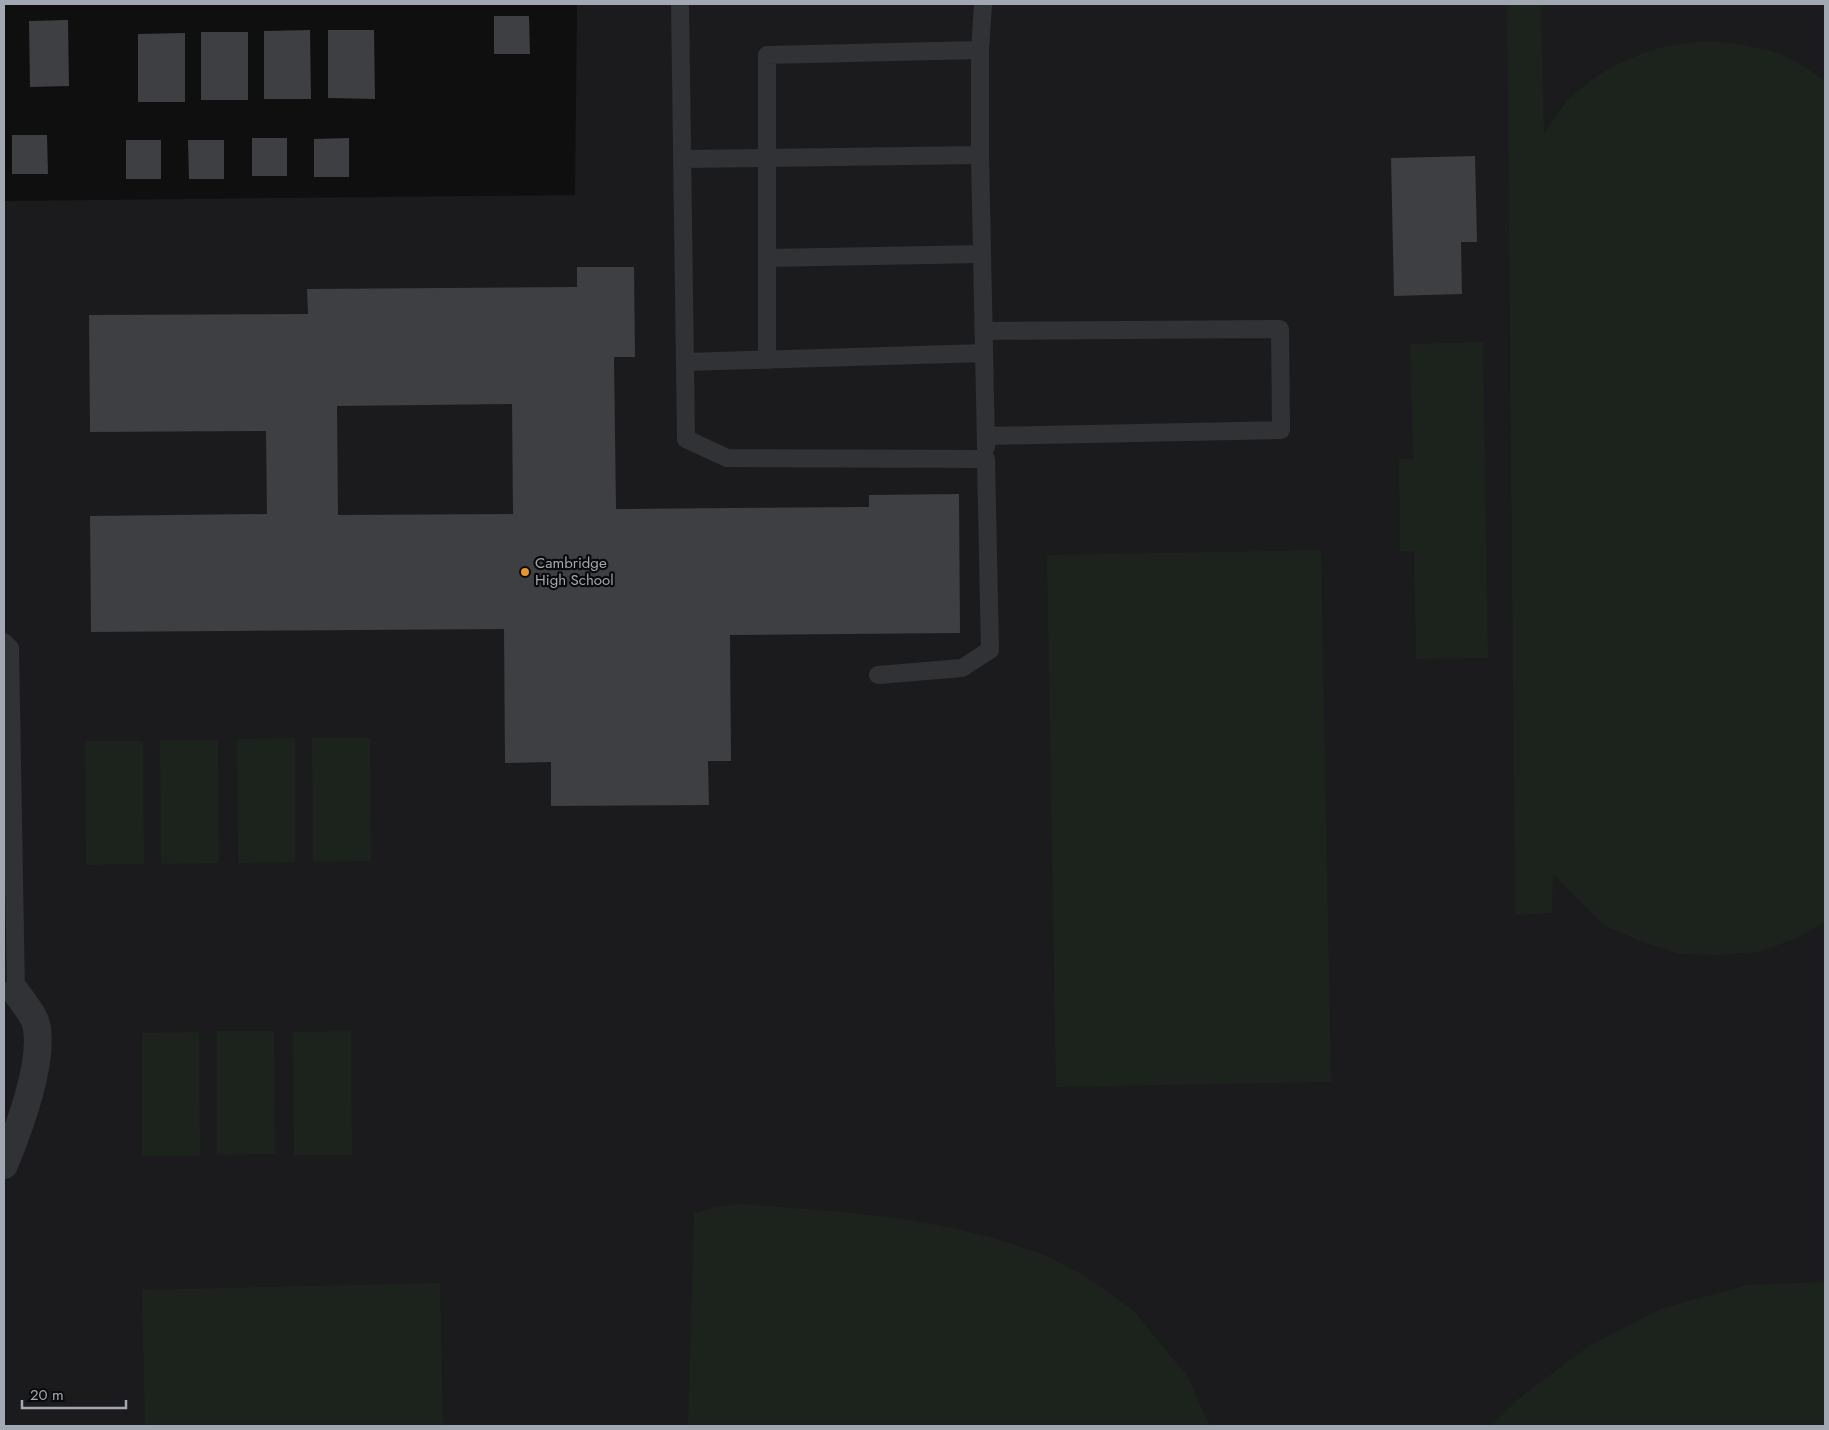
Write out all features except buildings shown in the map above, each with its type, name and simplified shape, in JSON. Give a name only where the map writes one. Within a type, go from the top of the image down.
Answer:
[{"type":"street","points":[[4,1165],[20,1125],[38,1052],[35,1021],[16,992]]},
{"type":"lane","points":[[680,4],[686,439],[728,458],[986,459]]},
{"type":"lane","points":[[878,675],[962,668],[990,650],[980,155],[980,50],[983,4]]},
{"type":"lane","points":[[767,360],[767,55],[980,50]]},
{"type":"lane","points":[[682,160],[980,155]]},
{"type":"lane","points":[[767,258],[982,254]]},
{"type":"lane","points":[[984,331],[1280,329],[1281,430],[986,436]]},
{"type":"lane","points":[[685,362],[984,353]]},
{"type":"lane","points":[[4,642],[10,648],[16,992]]},
{"type":"shaded area","points":[[577,4],[1825,4],[1825,1426],[4,1426],[4,201],[575,195]]},
{"type":"shaded area","points":[[1507,4],[1541,4],[1544,134],[1568,100],[1587,83],[1609,69],[1632,58],[1656,49],[1681,44],[1732,43],[1774,52],[1810,70],[1825,81],[1825,922],[1795,939],[1757,952],[1719,955],[1680,954],[1643,942],[1605,926],[1553,874],[1552,913],[1515,915]]},
{"type":"shaded area","points":[[1483,342],[1488,658],[1416,659],[1414,551],[1400,551],[1399,459],[1413,459],[1410,344]]},
{"type":"shaded area","points":[[1321,550],[1331,1082],[1056,1087],[1047,555]]},
{"type":"shaded area","points":[[295,738],[295,862],[238,863],[237,739]]},
{"type":"shaded area","points":[[312,738],[370,738],[371,861],[313,862]]},
{"type":"shaded area","points":[[160,740],[218,740],[219,863],[161,864]]},
{"type":"shaded area","points":[[85,741],[143,741],[144,864],[86,865]]},
{"type":"shaded area","points":[[217,1031],[274,1031],[275,1154],[217,1155]]},
{"type":"shaded area","points":[[351,1031],[352,1155],[294,1155],[293,1032]]},
{"type":"shaded area","points":[[199,1032],[200,1156],[142,1156],[142,1033]]},
{"type":"shaded area","points":[[739,1204],[846,1212],[903,1219],[994,1238],[1047,1256],[1085,1276],[1133,1310],[1187,1376],[1210,1426],[688,1426],[694,1214],[711,1208]]},
{"type":"shaded area","points":[[1825,1282],[1825,1426],[1491,1426],[1517,1400],[1589,1346],[1660,1309],[1747,1285]]},
{"type":"shaded area","points":[[440,1283],[443,1426],[145,1426],[142,1290]]},
{"type":"place","name":"Cambridge High School","points":[[525,572]]}]
